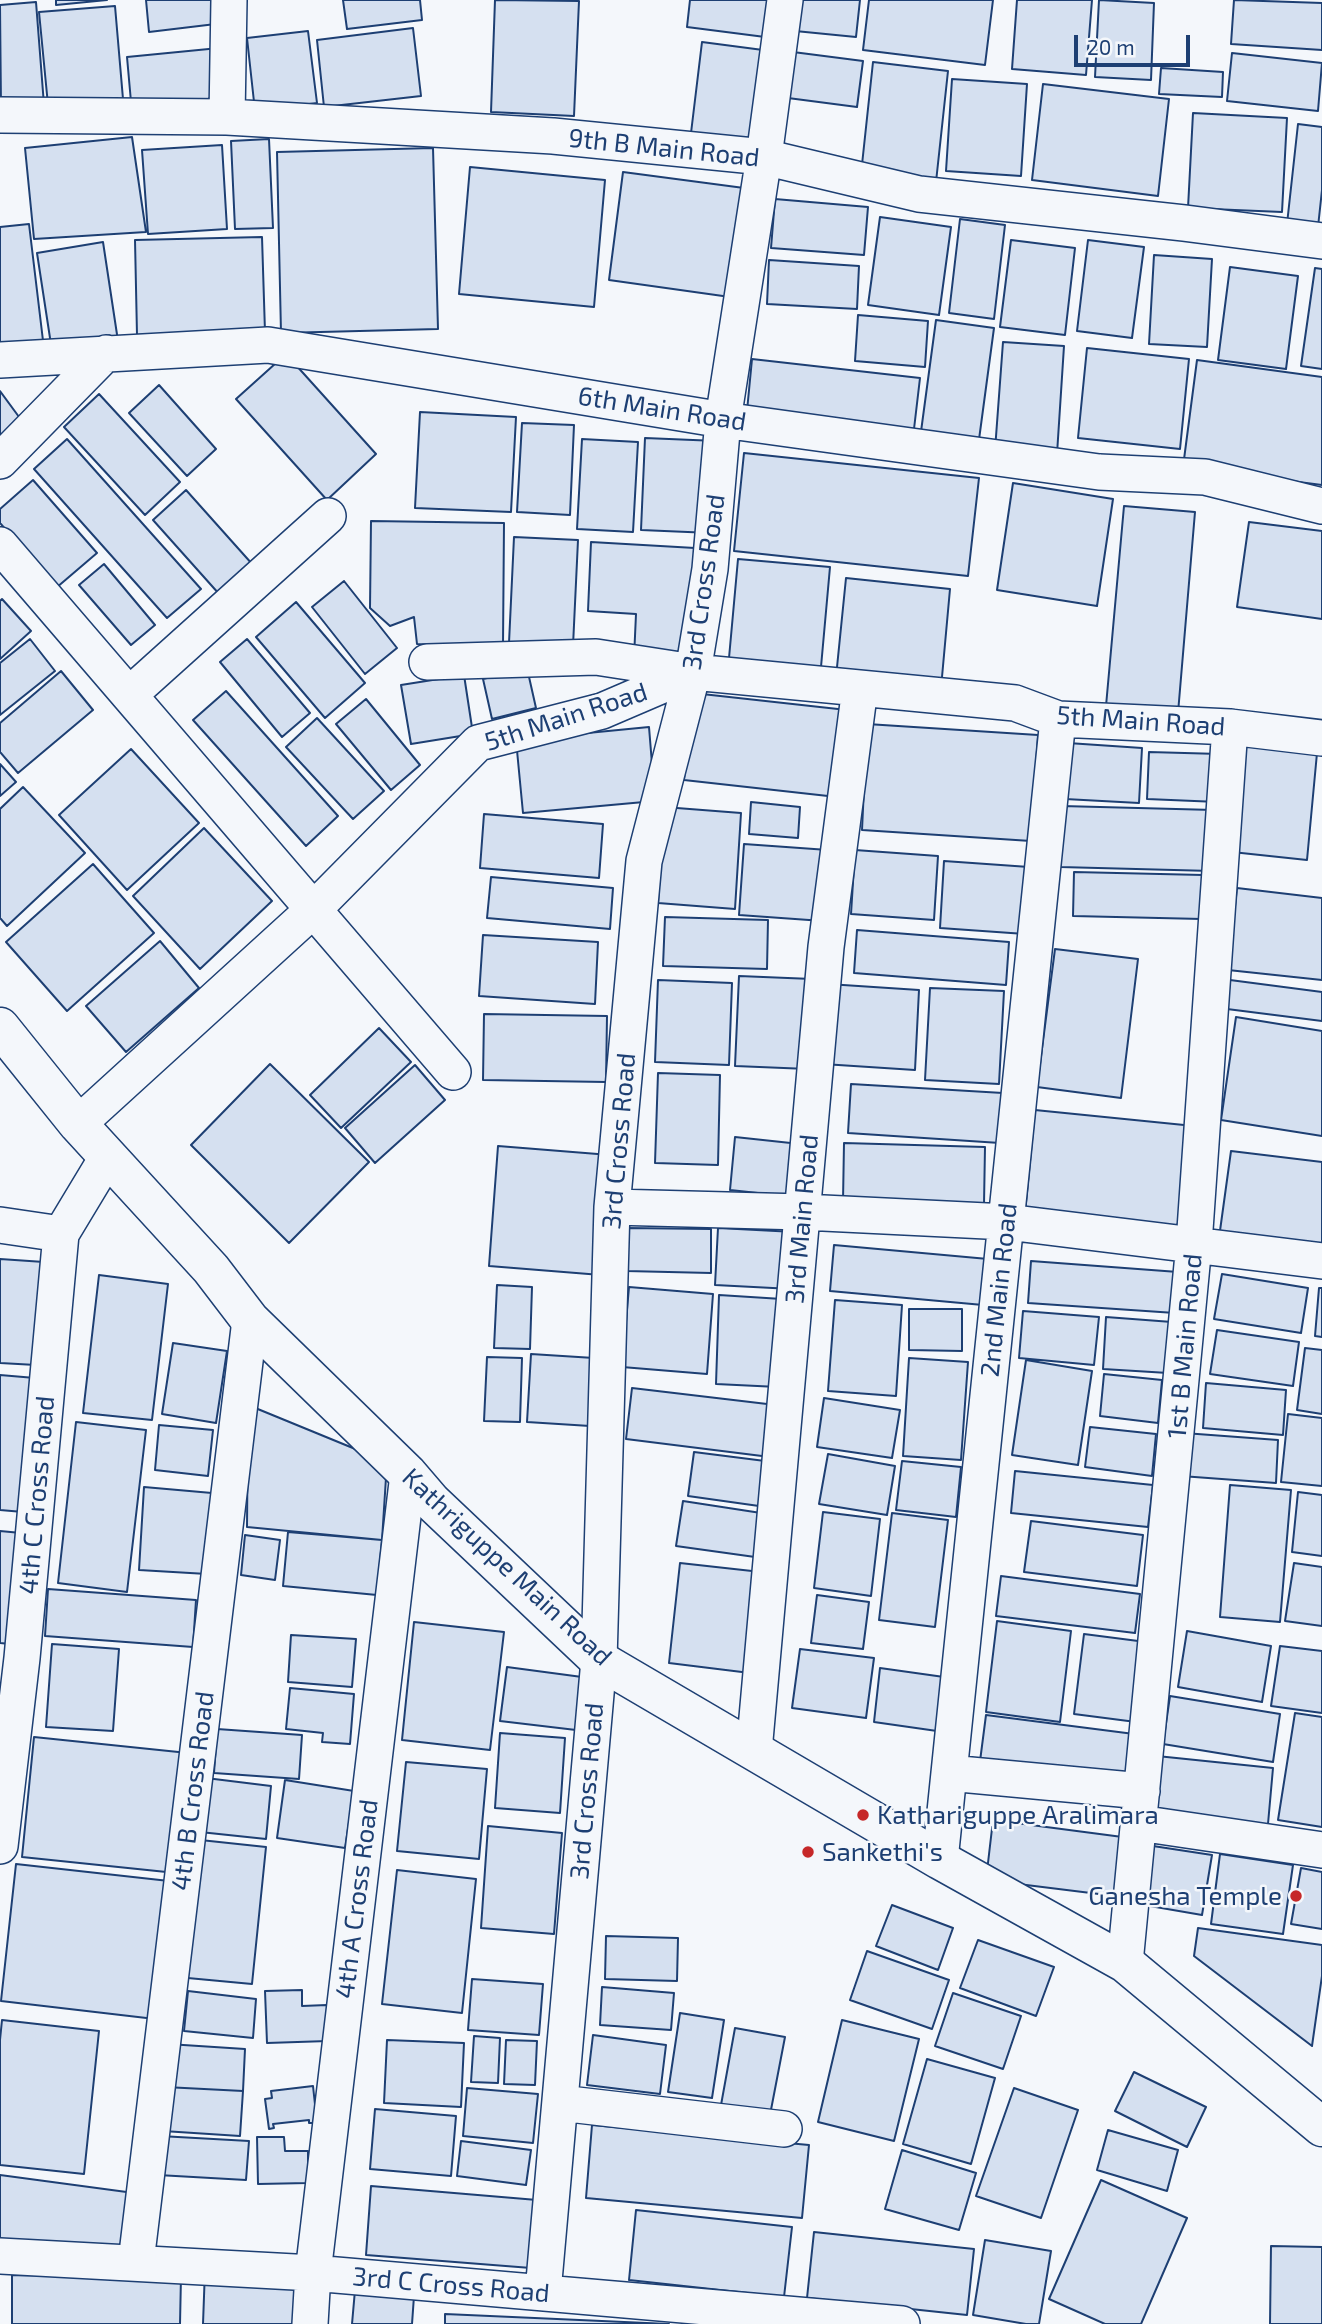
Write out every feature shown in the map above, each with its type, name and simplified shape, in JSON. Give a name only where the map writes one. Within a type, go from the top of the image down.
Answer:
[{"type":"main road","name":"Kathriguppe Main Road","points":[[0,1027],[78,1124],[211,1269],[250,1320],[408,1474],[432,1502],[599,1660],[940,1860],[1125,1963],[1321,2118]]},
{"type":"street","points":[[227,117],[229,0]]},
{"type":"street","name":"3rd Cross Road","points":[[543,2292],[599,1660],[612,1207],[643,861],[692,672],[710,569],[723,419],[764,157],[785,0]]},
{"type":"street","name":"9th B Main Road","points":[[0,115],[227,117],[553,136],[764,157],[919,194],[1322,241]]},
{"type":"street","name":"6th Main Road","points":[[0,360],[268,345],[723,419],[1100,472],[1205,477],[1322,506]]},
{"type":"street","points":[[0,461],[106,353]]},
{"type":"street","points":[[130,695],[328,516]]},
{"type":"street","points":[[0,545],[453,1072]]},
{"type":"street","points":[[426,662],[596,657],[692,672]]},
{"type":"street","name":"5th Main Road","points":[[78,1124],[314,909],[478,743],[602,710],[692,672],[1015,703],[1058,719],[1230,727],[1322,738]]},
{"type":"street","name":"3rd Main Road","points":[[754,1751],[826,947],[860,688]]},
{"type":"street","name":"2nd Main Road","points":[[940,1860],[1058,719]]},
{"type":"street","name":"1st B Main Road","points":[[1125,1963],[1194,1244],[1230,727]]},
{"type":"street","name":"4th C Cross Road","points":[[0,1846],[11,1657],[61,1234],[108,1156]]},
{"type":"street","points":[[612,1207],[803,1212],[1007,1222],[1322,1261]]},
{"type":"street","points":[[0,1225],[61,1234]]},
{"type":"street","name":"4th B Cross Road","points":[[136,2262],[250,1320]]},
{"type":"street","name":"4th A Cross Road","points":[[310,2324],[313,2273],[408,1474]]},
{"type":"street","points":[[949,1773],[1140,1807],[1322,1850]]},
{"type":"street","points":[[560,2103],[784,2129]]},
{"type":"street","name":"3rd C Cross Road","points":[[0,2256],[313,2273],[543,2292],[835,2321],[902,2324]]},
{"type":"building","points":[[56,0],[107,0],[56,5]]},
{"type":"building","points":[[146,0],[222,0],[224,23],[149,32]]},
{"type":"building","points":[[343,0],[420,0],[422,20],[347,29]]},
{"type":"building","points":[[495,0],[579,1],[574,116],[491,112]]},
{"type":"building","points":[[690,0],[769,0],[765,37],[687,27]]},
{"type":"building","points":[[789,0],[860,0],[856,37],[785,30]]},
{"type":"building","points":[[869,0],[993,0],[985,65],[863,50]]},
{"type":"building","points":[[1017,0],[1092,0],[1086,75],[1012,69]]},
{"type":"building","points":[[1099,0],[1154,3],[1151,80],[1095,77]]},
{"type":"building","points":[[1234,0],[1322,3],[1322,50],[1231,44]]},
{"type":"building","points":[[36,2],[44,105],[1,108],[0,5]]},
{"type":"building","points":[[115,6],[123,99],[48,105],[39,12]]},
{"type":"building","points":[[413,28],[421,96],[324,107],[317,40]]},
{"type":"building","points":[[308,31],[317,103],[255,111],[247,38]]},
{"type":"building","points":[[702,42],[763,50],[752,141],[691,133]]},
{"type":"building","points":[[219,48],[224,105],[132,113],[127,57]]},
{"type":"building","points":[[793,52],[863,61],[857,107],[788,98]]},
{"type":"building","points":[[1232,53],[1322,63],[1318,111],[1227,101]]},
{"type":"building","points":[[873,62],[948,71],[936,182],[861,174]]},
{"type":"building","points":[[1161,68],[1223,72],[1222,97],[1159,94]]},
{"type":"building","points":[[952,79],[1027,84],[1021,176],[946,171]]},
{"type":"building","points":[[1043,84],[1169,99],[1158,196],[1032,180]]},
{"type":"building","points":[[1193,113],[1287,118],[1282,212],[1188,208]]},
{"type":"building","points":[[1298,124],[1322,127],[1322,190],[1318,227],[1287,224]]},
{"type":"building","points":[[132,137],[146,232],[34,239],[25,148]]},
{"type":"building","points":[[269,139],[273,228],[235,229],[231,141]]},
{"type":"building","points":[[222,145],[227,229],[148,234],[142,150]]},
{"type":"building","points":[[433,148],[438,329],[281,333],[277,152]]},
{"type":"building","points":[[470,167],[605,180],[594,307],[459,294]]},
{"type":"building","points":[[623,172],[744,188],[730,297],[609,280]]},
{"type":"building","points":[[775,199],[868,207],[864,255],[771,248]]},
{"type":"building","points":[[880,217],[951,227],[939,315],[868,305]]},
{"type":"building","points":[[960,219],[1005,225],[994,319],[949,313]]},
{"type":"building","points":[[29,224],[44,349],[0,354],[0,227]]},
{"type":"building","points":[[262,237],[265,332],[137,335],[135,240]]},
{"type":"building","points":[[1011,240],[1075,248],[1065,335],[1000,327]]},
{"type":"building","points":[[1088,240],[1144,247],[1132,338],[1077,331]]},
{"type":"building","points":[[103,242],[118,341],[52,351],[37,253]]},
{"type":"building","points":[[1154,255],[1212,259],[1207,347],[1149,344]]},
{"type":"building","points":[[769,260],[859,266],[857,309],[767,304]]},
{"type":"building","points":[[1230,267],[1298,276],[1286,369],[1218,360]]},
{"type":"building","points":[[1315,268],[1322,269],[1322,369],[1301,366]]},
{"type":"building","points":[[858,315],[928,321],[925,367],[855,361]]},
{"type":"building","points":[[936,320],[994,328],[978,447],[920,439]]},
{"type":"building","points":[[1003,342],[1064,346],[1057,454],[995,450]]},
{"type":"building","points":[[1087,348],[1189,359],[1180,449],[1078,438]]},
{"type":"building","points":[[286,354],[376,454],[327,500],[236,399]]},
{"type":"building","points":[[752,359],[920,378],[914,429],[747,411]]},
{"type":"building","points":[[1197,360],[1322,377],[1322,485],[1183,467]]},
{"type":"building","points":[[159,385],[216,449],[187,476],[129,413]]},
{"type":"building","points":[[0,391],[22,421],[0,438]]},
{"type":"building","points":[[99,394],[180,482],[145,515],[64,427]]},
{"type":"building","points":[[420,412],[516,417],[511,512],[415,508]]},
{"type":"building","points":[[522,423],[574,425],[570,515],[517,512]]},
{"type":"building","points":[[645,438],[717,441],[711,533],[641,530]]},
{"type":"building","points":[[67,439],[201,589],[167,618],[34,469]]},
{"type":"building","points":[[582,439],[638,442],[633,532],[577,529]]},
{"type":"building","points":[[744,453],[979,478],[968,576],[734,551]]},
{"type":"building","points":[[33,480],[97,553],[56,588],[0,523],[0,509]]},
{"type":"building","points":[[1013,483],[1113,499],[1097,606],[997,590]]},
{"type":"building","points":[[186,490],[253,565],[220,595],[153,520]]},
{"type":"building","points":[[1124,506],[1195,512],[1178,713],[1106,706]]},
{"type":"building","points":[[371,521],[504,523],[503,645],[417,644],[414,617],[390,626],[370,608]]},
{"type":"building","points":[[1249,522],[1322,531],[1322,619],[1237,607]]},
{"type":"building","points":[[514,537],[578,540],[573,646],[509,643]]},
{"type":"building","points":[[591,542],[695,548],[690,661],[634,658],[636,614],[588,611]]},
{"type":"building","points":[[738,559],[830,567],[820,678],[728,669]]},
{"type":"building","points":[[104,564],[155,625],[131,645],[79,585]]},
{"type":"building","points":[[846,578],[950,589],[941,688],[836,677]]},
{"type":"building","points":[[344,581],[397,648],[365,674],[312,607]]},
{"type":"building","points":[[2,599],[31,631],[0,659],[0,601]]},
{"type":"building","points":[[296,602],[365,683],[325,718],[256,637]]},
{"type":"building","points":[[30,639],[55,671],[0,715],[0,663]]},
{"type":"building","points":[[247,639],[310,713],[282,737],[220,662]]},
{"type":"building","points":[[527,668],[536,708],[492,719],[483,679]]},
{"type":"building","points":[[61,671],[93,710],[18,773],[0,752],[0,723]]},
{"type":"building","points":[[464,675],[473,734],[411,744],[401,685]]},
{"type":"building","points":[[226,691],[338,816],[306,846],[193,720]]},
{"type":"building","points":[[693,693],[847,710],[837,797],[684,780]]},
{"type":"building","points":[[366,699],[420,765],[391,790],[336,724]]},
{"type":"building","points":[[317,718],[384,791],[353,819],[286,747]]},
{"type":"building","points":[[867,724],[1038,735],[1031,841],[862,830]]},
{"type":"building","points":[[649,727],[655,801],[523,813],[516,740]]},
{"type":"building","points":[[1068,743],[1142,748],[1139,803],[1065,799]]},
{"type":"building","points":[[1242,746],[1317,753],[1307,860],[1232,852]]},
{"type":"building","points":[[131,749],[199,823],[127,890],[59,815]]},
{"type":"building","points":[[1149,752],[1220,754],[1218,802],[1147,799]]},
{"type":"building","points":[[0,764],[16,782],[0,796]]},
{"type":"building","points":[[23,787],[85,853],[7,926],[0,918],[0,809]]},
{"type":"building","points":[[751,802],[800,807],[798,838],[749,834]]},
{"type":"building","points":[[1062,806],[1214,810],[1212,871],[1060,867]]},
{"type":"building","points":[[664,807],[741,813],[735,909],[658,903]]},
{"type":"building","points":[[484,814],[603,824],[599,878],[480,868]]},
{"type":"building","points":[[204,828],[272,901],[200,969],[133,896]]},
{"type":"building","points":[[744,844],[828,850],[823,921],[739,915]]},
{"type":"building","points":[[855,850],[938,856],[934,920],[851,914]]},
{"type":"building","points":[[944,861],[1029,867],[1025,934],[940,928]]},
{"type":"building","points":[[93,864],[154,933],[67,1011],[6,942]]},
{"type":"building","points":[[1074,872],[1203,875],[1202,919],[1073,916]]},
{"type":"building","points":[[491,877],[613,888],[610,929],[487,918]]},
{"type":"building","points":[[1237,888],[1322,898],[1322,980],[1228,970]]},
{"type":"building","points":[[665,917],[768,920],[767,969],[663,966]]},
{"type":"building","points":[[857,930],[1009,942],[1006,985],[854,973]]},
{"type":"building","points":[[483,935],[598,942],[595,1004],[479,996]]},
{"type":"building","points":[[160,941],[199,988],[126,1052],[86,1006]]},
{"type":"building","points":[[1055,949],[1138,959],[1121,1098],[1037,1087]]},
{"type":"building","points":[[739,976],[812,979],[808,1069],[735,1066]]},
{"type":"building","points":[[658,980],[732,983],[729,1065],[655,1062]]},
{"type":"building","points":[[1230,980],[1322,992],[1322,1021],[1227,1009]]},
{"type":"building","points":[[828,984],[919,990],[915,1070],[823,1064]]},
{"type":"building","points":[[930,988],[1004,991],[999,1084],[925,1080]]},
{"type":"building","points":[[484,1014],[607,1016],[606,1082],[483,1080]]},
{"type":"building","points":[[1236,1017],[1322,1031],[1322,1136],[1221,1120]]},
{"type":"building","points":[[379,1028],[411,1062],[341,1128],[310,1095]]},
{"type":"building","points":[[270,1064],[369,1162],[289,1243],[191,1145]]},
{"type":"building","points":[[415,1065],[445,1100],[375,1163],[345,1128]]},
{"type":"building","points":[[658,1073],[720,1075],[718,1165],[655,1163]]},
{"type":"building","points":[[851,1084],[1003,1093],[1000,1143],[848,1133]]},
{"type":"building","points":[[1035,1110],[1194,1126],[1184,1229],[1025,1213]]},
{"type":"building","points":[[735,1137],[800,1144],[795,1197],[730,1190]]},
{"type":"building","points":[[844,1143],[985,1147],[984,1204],[843,1201]]},
{"type":"building","points":[[498,1146],[610,1155],[601,1275],[489,1266]]},
{"type":"building","points":[[1231,1151],[1322,1162],[1322,1251],[1219,1238]]},
{"type":"building","points":[[626,1228],[711,1229],[711,1273],[626,1271]]},
{"type":"building","points":[[718,1228],[795,1232],[792,1289],[715,1285]]},
{"type":"building","points":[[834,1245],[988,1259],[983,1305],[830,1291]]},
{"type":"building","points":[[0,1259],[44,1262],[36,1365],[0,1363]]},
{"type":"building","points":[[1031,1261],[1178,1272],[1175,1313],[1028,1303]]},
{"type":"building","points":[[1222,1274],[1308,1288],[1301,1333],[1214,1319]]},
{"type":"building","points":[[99,1275],[168,1284],[152,1420],[83,1413]]},
{"type":"building","points":[[497,1285],[532,1287],[530,1349],[494,1348]]},
{"type":"building","points":[[629,1287],[713,1294],[707,1374],[622,1367]]},
{"type":"building","points":[[1319,1288],[1322,1288],[1322,1337],[1315,1336]]},
{"type":"building","points":[[719,1295],[782,1299],[778,1387],[716,1384]]},
{"type":"building","points":[[835,1300],[902,1305],[896,1396],[828,1391]]},
{"type":"building","points":[[909,1309],[962,1309],[962,1351],[909,1350]]},
{"type":"building","points":[[1023,1311],[1099,1317],[1094,1365],[1019,1358]]},
{"type":"building","points":[[1106,1317],[1172,1322],[1168,1373],[1103,1369]]},
{"type":"building","points":[[1217,1330],[1299,1342],[1293,1386],[1210,1374]]},
{"type":"building","points":[[173,1343],[227,1351],[216,1423],[162,1414]]},
{"type":"building","points":[[1305,1348],[1322,1350],[1322,1414],[1297,1410]]},
{"type":"building","points":[[531,1354],[594,1358],[590,1426],[527,1422]]},
{"type":"building","points":[[487,1357],[522,1358],[520,1422],[484,1421]]},
{"type":"building","points":[[909,1358],[968,1362],[961,1460],[903,1456]]},
{"type":"building","points":[[1026,1360],[1092,1371],[1078,1465],[1012,1455]]},
{"type":"building","points":[[1104,1374],[1162,1380],[1158,1423],[1100,1416]]},
{"type":"building","points":[[0,1375],[35,1378],[23,1512],[0,1510]]},
{"type":"building","points":[[1206,1383],[1286,1390],[1283,1435],[1203,1428]]},
{"type":"building","points":[[632,1388],[784,1406],[778,1458],[626,1439]]},
{"type":"building","points":[[824,1398],[900,1410],[892,1458],[817,1447]]},
{"type":"building","points":[[248,1405],[387,1462],[382,1540],[247,1527]]},
{"type":"building","points":[[1288,1414],[1322,1418],[1322,1486],[1281,1482]]},
{"type":"building","points":[[76,1422],[146,1430],[127,1592],[58,1583]]},
{"type":"building","points":[[159,1425],[213,1430],[208,1476],[155,1470]]},
{"type":"building","points":[[1090,1427],[1156,1434],[1152,1476],[1085,1467]]},
{"type":"building","points":[[1184,1433],[1278,1440],[1276,1483],[1181,1476]]},
{"type":"building","points":[[694,1452],[765,1461],[759,1506],[688,1496]]},
{"type":"building","points":[[828,1454],[895,1466],[887,1515],[819,1504]]},
{"type":"building","points":[[902,1461],[961,1467],[956,1517],[896,1510]]},
{"type":"building","points":[[1015,1471],[1153,1485],[1148,1527],[1011,1513]]},
{"type":"building","points":[[1230,1485],[1291,1490],[1280,1622],[1220,1617]]},
{"type":"building","points":[[144,1487],[212,1493],[207,1574],[139,1570]]},
{"type":"building","points":[[1298,1492],[1322,1495],[1322,1556],[1292,1552]]},
{"type":"building","points":[[683,1501],[761,1513],[755,1557],[676,1546]]},
{"type":"building","points":[[823,1512],[880,1519],[871,1596],[814,1588]]},
{"type":"building","points":[[892,1513],[948,1520],[935,1627],[879,1620]]},
{"type":"building","points":[[1031,1521],[1143,1535],[1137,1586],[1024,1572]]},
{"type":"building","points":[[0,1531],[21,1533],[10,1644],[0,1643]]},
{"type":"building","points":[[288,1532],[382,1540],[377,1595],[283,1586]]},
{"type":"building","points":[[245,1535],[280,1540],[275,1580],[241,1575]]},
{"type":"building","points":[[680,1563],[761,1572],[750,1673],[669,1663]]},
{"type":"building","points":[[1294,1563],[1322,1567],[1322,1626],[1285,1621]]},
{"type":"building","points":[[1001,1576],[1140,1594],[1135,1633],[996,1616]]},
{"type":"building","points":[[48,1589],[196,1600],[193,1647],[45,1636]]},
{"type":"building","points":[[817,1595],[869,1602],[863,1649],[811,1643]]},
{"type":"building","points":[[997,1621],[1071,1631],[1060,1722],[986,1712]]},
{"type":"building","points":[[414,1622],[504,1632],[490,1750],[402,1740]]},
{"type":"building","points":[[1187,1631],[1271,1646],[1262,1702],[1178,1687]]},
{"type":"building","points":[[1084,1634],[1146,1642],[1136,1722],[1074,1714]]},
{"type":"building","points":[[291,1635],[356,1639],[352,1687],[288,1682]]},
{"type":"building","points":[[52,1644],[119,1649],[113,1731],[46,1727]]},
{"type":"building","points":[[1280,1646],[1322,1651],[1322,1713],[1271,1706]]},
{"type":"building","points":[[800,1649],[874,1658],[866,1718],[792,1708]]},
{"type":"building","points":[[507,1667],[582,1677],[576,1730],[500,1721]]},
{"type":"building","points":[[880,1668],[944,1677],[937,1731],[874,1722]]},
{"type":"building","points":[[290,1688],[354,1694],[350,1744],[322,1742],[323,1733],[286,1729]]},
{"type":"building","points":[[1170,1696],[1280,1714],[1273,1762],[1163,1744]]},
{"type":"building","points":[[1295,1713],[1322,1717],[1322,1827],[1278,1820]]},
{"type":"building","points":[[986,1715],[1134,1734],[1126,1788],[979,1769]]},
{"type":"building","points":[[217,1729],[302,1735],[299,1779],[214,1773]]},
{"type":"building","points":[[500,1733],[565,1738],[560,1813],[495,1808]]},
{"type":"building","points":[[34,1737],[188,1753],[176,1873],[22,1857]]},
{"type":"building","points":[[1157,1756],[1273,1768],[1267,1835],[1150,1822]]},
{"type":"building","points":[[406,1762],[487,1769],[479,1859],[397,1851]]},
{"type":"building","points":[[206,1778],[271,1786],[266,1839],[200,1832]]},
{"type":"building","points":[[285,1780],[354,1791],[345,1848],[277,1838]]},
{"type":"building","points":[[993,1820],[1130,1838],[1123,1897],[986,1880]]},
{"type":"building","points":[[488,1826],[562,1833],[554,1934],[481,1928]]},
{"type":"building","points":[[191,1839],[266,1847],[252,1984],[177,1977]]},
{"type":"building","points":[[1153,1846],[1212,1855],[1202,1915],[1144,1905]]},
{"type":"building","points":[[1220,1854],[1293,1865],[1283,1934],[1211,1924]]},
{"type":"building","points":[[16,1864],[169,1881],[155,2019],[1,2001]]},
{"type":"building","points":[[1301,1868],[1322,1872],[1322,1929],[1291,1924]]},
{"type":"building","points":[[397,1870],[476,1879],[462,2013],[382,2004]]},
{"type":"building","points":[[892,1905],[953,1928],[938,1970],[876,1946]]},
{"type":"building","points":[[1198,1928],[1322,1945],[1322,1976],[1312,2046],[1194,1956]]},
{"type":"building","points":[[606,1936],[678,1938],[677,1981],[605,1979]]},
{"type":"building","points":[[978,1940],[1054,1967],[1036,2016],[960,1988]]},
{"type":"building","points":[[867,1951],[949,1980],[932,2029],[850,2000]]},
{"type":"building","points":[[472,1979],[543,1984],[539,2035],[468,2030]]},
{"type":"building","points":[[602,1987],[674,1993],[671,2030],[600,2025]]},
{"type":"building","points":[[302,1990],[302,2006],[327,2005],[328,2041],[267,2043],[265,1991]]},
{"type":"building","points":[[188,1991],[256,1999],[253,2038],[184,2031]]},
{"type":"building","points":[[953,1993],[1021,2016],[1003,2069],[935,2046]]},
{"type":"building","points":[[680,2013],[724,2020],[712,2098],[668,2092]]},
{"type":"building","points":[[2,2020],[99,2031],[84,2174],[0,2165]]},
{"type":"building","points":[[842,2020],[919,2039],[894,2141],[818,2122]]},
{"type":"building","points":[[735,2028],[785,2037],[770,2115],[721,2105]]},
{"type":"building","points":[[593,2035],[666,2045],[660,2094],[587,2085]]},
{"type":"building","points":[[474,2036],[500,2038],[498,2083],[471,2082]]},
{"type":"building","points":[[387,2040],[464,2043],[461,2107],[384,2103]]},
{"type":"building","points":[[506,2040],[537,2041],[535,2085],[504,2084]]},
{"type":"building","points":[[168,2044],[245,2049],[243,2091],[165,2087]]},
{"type":"building","points":[[927,2059],[995,2078],[971,2164],[903,2144]]},
{"type":"building","points":[[1134,2072],[1206,2107],[1187,2147],[1115,2111]]},
{"type":"building","points":[[313,2086],[317,2123],[309,2123],[309,2120],[273,2124],[274,2128],[269,2129],[265,2099],[272,2098],[271,2091]]},
{"type":"building","points":[[165,2087],[243,2091],[240,2136],[163,2131]]},
{"type":"building","points":[[467,2088],[538,2094],[533,2143],[463,2136]]},
{"type":"building","points":[[1014,2088],[1078,2110],[1041,2218],[976,2196]]},
{"type":"building","points":[[375,2109],[456,2116],[451,2176],[370,2169]]},
{"type":"building","points":[[592,2125],[809,2145],[802,2218],[586,2198]]},
{"type":"building","points":[[1108,2130],[1178,2150],[1167,2191],[1097,2170]]},
{"type":"building","points":[[160,2136],[249,2141],[246,2180],[158,2175]]},
{"type":"building","points":[[257,2137],[284,2137],[285,2151],[308,2151],[308,2183],[258,2184]]},
{"type":"building","points":[[461,2141],[531,2150],[526,2185],[457,2176]]},
{"type":"building","points":[[902,2150],[976,2173],[959,2230],[885,2209]]},
{"type":"building","points":[[0,2175],[134,2193],[126,2261],[0,2244]]},
{"type":"building","points":[[1101,2180],[1187,2218],[1141,2324],[1105,2324],[1049,2299]]},
{"type":"building","points":[[371,2186],[537,2200],[531,2268],[366,2255]]},
{"type":"building","points":[[636,2210],[792,2227],[784,2297],[629,2280]]},
{"type":"building","points":[[814,2232],[974,2249],[967,2315],[807,2298]]},
{"type":"building","points":[[985,2240],[1051,2251],[1039,2324],[973,2315]]},
{"type":"building","points":[[1271,2246],[1322,2247],[1322,2324],[1270,2324]]},
{"type":"building","points":[[205,2269],[295,2284],[295,2324],[203,2324]]},
{"type":"building","points":[[12,2275],[181,2276],[180,2324],[12,2324]]},
{"type":"building","points":[[355,2290],[414,2296],[412,2324],[352,2324]]},
{"type":"building","points":[[445,2314],[669,2324],[445,2324]]},
{"type":"place","name":"Kathariguppe Aralimara","points":[[863,1815]]},
{"type":"place","name":"Sankethi's","points":[[808,1852]]},
{"type":"place","name":"Ganesha Temple","points":[[1296,1896]]}]
